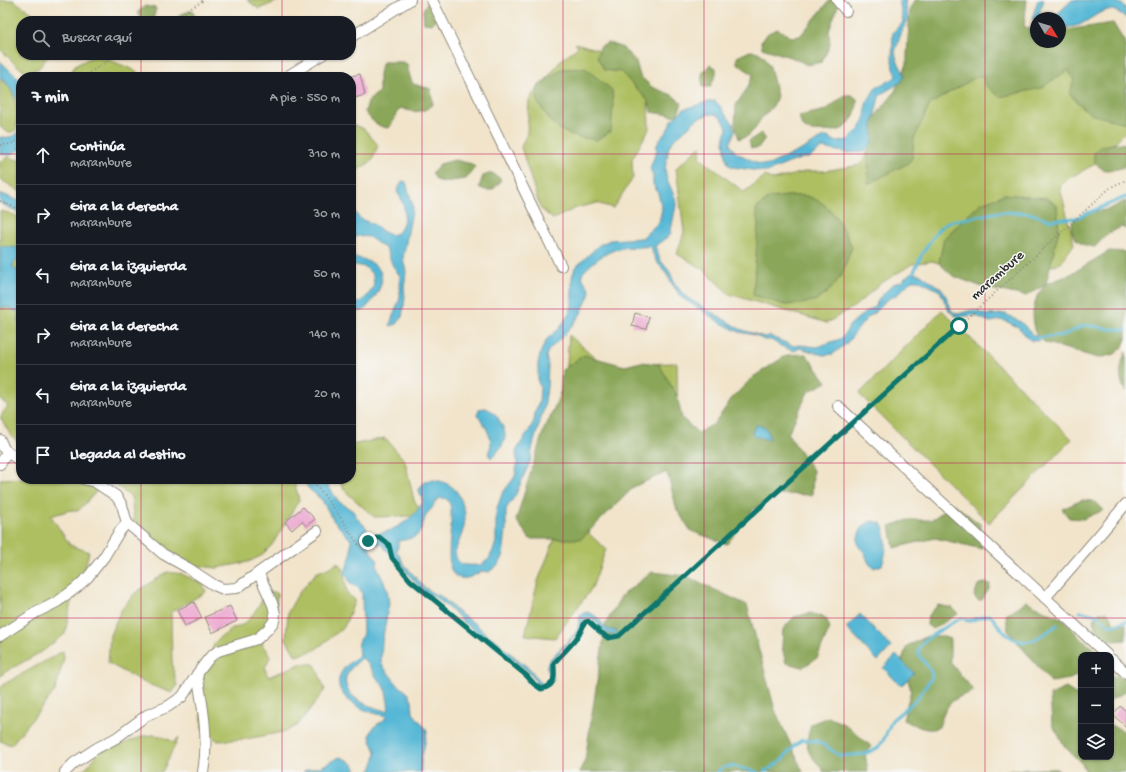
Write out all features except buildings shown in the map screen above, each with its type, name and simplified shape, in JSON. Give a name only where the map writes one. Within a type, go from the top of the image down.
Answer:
[{"type":"street","points":[[356,34],[410,0]]},
{"type":"street","points":[[432,0],[561,266]]},
{"type":"street","points":[[837,0],[846,11]]},
{"type":"street","points":[[294,72],[314,60]]},
{"type":"street","points":[[838,406],[1104,652]]},
{"type":"street","points":[[0,440],[4,448],[16,458]]},
{"type":"street","points":[[0,464],[8,452]]},
{"type":"street","points":[[98,484],[116,496],[122,505],[127,523],[163,554],[188,568],[214,586],[223,589],[237,588],[259,574],[317,531]]},
{"type":"street","points":[[1045,598],[1126,504]]},
{"type":"street","points":[[0,636],[35,613],[57,602],[76,588],[104,557],[119,532],[127,523]]},
{"type":"street","points":[[65,772],[97,748],[116,738],[147,715],[167,707],[182,697],[210,657],[218,651],[257,639],[268,630],[274,621],[275,614],[273,605],[259,574]]},
{"type":"street","points":[[1114,662],[1126,673]]},
{"type":"street","points":[[197,674],[206,731],[207,745],[204,772]]},
{"type":"path","points":[[179,16],[204,0]]},
{"type":"path","points":[[91,72],[109,60]]},
{"type":"path","points":[[0,145],[11,144],[16,141]]},
{"type":"path","name":"marambure","points":[[859,417],[1111,187],[1126,180]]},
{"type":"path","points":[[0,201],[16,208]]},
{"type":"path","points":[[315,484],[338,512],[358,544],[379,537],[389,545],[392,558],[410,580],[541,689],[544,689],[553,682],[555,675],[554,663],[570,648],[582,631],[585,622],[588,621],[608,638],[619,636],[853,422]]},
{"type":"green space","points":[[0,0],[13,0],[37,16],[16,16],[16,60],[45,60],[39,68],[31,72],[27,72],[17,66],[0,49]]},
{"type":"green space","points":[[247,0],[280,0],[259,9]]},
{"type":"green space","points":[[429,0],[440,15],[432,24],[424,23],[423,10]]},
{"type":"green space","points":[[830,0],[840,0],[829,31],[830,45],[822,62],[807,65],[796,59],[762,48],[761,42],[768,33],[778,29],[791,37],[800,36]]},
{"type":"green space","points":[[915,0],[945,0],[958,2],[966,0],[1027,0],[1024,26],[1030,29],[1030,48],[1066,48],[1066,30],[1113,23],[1124,41],[1126,51],[1126,123],[1093,115],[1083,108],[1070,94],[1074,79],[1068,70],[1041,88],[1000,97],[984,84],[984,78],[978,76],[930,104],[914,139],[912,158],[907,164],[868,184],[868,155],[874,118],[894,93],[907,64],[910,8]]},
{"type":"green space","points":[[145,6],[156,8],[154,16],[140,16],[137,13]]},
{"type":"green space","points":[[192,10],[195,16],[179,16]]},
{"type":"green space","points":[[575,43],[614,54],[648,101],[649,129],[632,159],[633,178],[613,208],[597,203],[576,208],[553,219],[540,208],[521,147],[527,133],[529,101],[534,92],[545,81],[562,59],[578,47]]},
{"type":"green space","points":[[609,43],[623,48],[636,62],[640,76],[652,87],[672,95],[682,103],[677,116],[651,112],[649,102],[621,72],[604,70],[597,56],[600,47]]},
{"type":"green space","points":[[1066,44],[1126,68],[1126,131],[1093,165],[1064,181],[1060,187],[1074,244],[1061,263],[1030,272],[963,271],[932,261],[912,264],[880,284],[855,306],[827,323],[729,294],[703,269],[677,254],[684,232],[676,168],[701,146],[700,158],[744,192],[765,176],[773,180],[808,171],[824,171],[860,165],[892,107],[1030,45],[1030,48],[1066,48]]},
{"type":"green space","points":[[750,51],[758,52],[764,56],[770,67],[777,96],[773,106],[760,120],[755,129],[748,136],[739,139],[735,125],[736,105],[748,87],[753,74],[737,63],[737,57]]},
{"type":"green space","points":[[86,60],[109,60],[136,72],[71,72],[76,65]]},
{"type":"green space","points":[[383,62],[403,62],[407,64],[413,84],[431,89],[433,105],[421,111],[410,111],[401,108],[397,112],[389,128],[375,123],[365,112],[368,101],[379,92],[379,73]]},
{"type":"green space","points":[[710,65],[716,68],[716,75],[710,87],[703,87],[702,74]]},
{"type":"green space","points":[[585,68],[612,90],[613,106],[611,131],[597,140],[578,137],[562,131],[551,122],[537,101],[538,86],[562,69]]},
{"type":"green space","points":[[0,79],[10,86],[16,103],[16,130],[9,133],[0,127]]},
{"type":"green space","points":[[845,95],[852,95],[857,99],[857,103],[854,116],[842,129],[830,131],[810,131],[802,126],[799,116],[826,110]]},
{"type":"green space","points":[[356,126],[364,129],[378,145],[372,161],[356,171]]},
{"type":"green space","points":[[761,133],[765,138],[758,148],[751,148],[749,141]]},
{"type":"green space","points":[[1118,143],[1126,144],[1126,165],[1122,168],[1113,170],[1107,170],[1099,167],[1094,161],[1094,152],[1101,146]]},
{"type":"green space","points":[[8,157],[16,159],[16,189],[0,179],[0,162]]},
{"type":"green space","points":[[455,160],[472,164],[475,167],[466,179],[443,182],[436,180],[432,172],[440,164]]},
{"type":"green space","points":[[492,173],[501,179],[495,188],[486,190],[479,187],[483,176]]},
{"type":"green space","points":[[1005,194],[1047,198],[1057,206],[1059,230],[1046,284],[1071,274],[1109,251],[1126,252],[1126,339],[1122,348],[1115,354],[1098,358],[1046,343],[1038,338],[1034,330],[1033,312],[1037,296],[1045,285],[1026,296],[985,288],[953,276],[939,263],[944,238],[981,203]]},
{"type":"green space","points":[[806,196],[815,199],[830,209],[840,223],[852,247],[841,276],[830,290],[817,300],[801,304],[785,305],[753,295],[758,225],[756,209],[769,198]]},
{"type":"green space","points":[[1126,201],[1126,229],[1121,227],[1106,235],[1095,247],[1083,244],[1076,239],[1072,228],[1073,222],[1076,218],[1089,213],[1109,209]]},
{"type":"green space","points":[[0,211],[16,216],[16,441],[10,434],[0,417],[8,406],[0,399]]},
{"type":"green space","points":[[942,310],[1072,439],[989,523],[859,394]]},
{"type":"green space","points":[[569,335],[610,370],[634,364],[677,363],[678,425],[600,486],[589,534],[606,549],[592,588],[555,638],[525,635],[538,581],[555,538],[524,512],[535,457],[566,377]]},
{"type":"green space","points":[[1126,352],[1126,392],[1123,387],[1121,372],[1122,362]]},
{"type":"green space","points":[[806,354],[827,382],[808,392],[788,434],[813,470],[812,495],[781,494],[753,510],[727,544],[691,531],[677,510],[667,472],[635,486],[581,539],[530,539],[516,520],[544,429],[560,400],[562,370],[584,355],[625,366],[641,362],[659,364],[677,396],[682,418],[698,433],[714,424],[733,397],[753,377],[787,355]]},
{"type":"green space","points":[[385,438],[381,439],[388,441],[405,461],[414,500],[420,510],[413,516],[374,517],[344,490],[341,484],[356,484],[356,444]]},
{"type":"green space","points":[[16,478],[16,484],[93,484],[98,490],[78,511],[70,510],[51,516],[70,545],[89,552],[79,591],[71,602],[65,634],[43,651],[5,672],[0,677],[0,479]]},
{"type":"green space","points":[[114,484],[295,484],[299,500],[272,545],[261,556],[248,562],[217,568],[199,566],[184,560],[155,544],[134,521],[131,497]]},
{"type":"green space","points":[[1082,500],[1093,501],[1104,510],[1083,519],[1069,518],[1062,509]]},
{"type":"green space","points":[[954,504],[981,525],[982,549],[935,538],[894,548],[890,526],[908,520],[931,520]]},
{"type":"green space","points":[[336,562],[343,567],[347,593],[355,600],[344,627],[315,650],[296,656],[286,639],[288,612],[298,594],[316,573],[337,564]]},
{"type":"green space","points":[[167,572],[182,574],[203,584],[206,592],[171,612],[172,662],[177,686],[172,693],[145,683],[108,663],[110,635],[121,610],[135,593]]},
{"type":"green space","points":[[652,572],[686,576],[747,605],[775,710],[803,772],[579,772],[585,760],[606,623],[622,595]]},
{"type":"green space","points":[[984,583],[990,584],[989,589],[982,600],[977,600],[974,596],[978,585]]},
{"type":"green space","points":[[273,591],[277,594],[276,608],[263,643],[263,647],[267,650],[270,657],[265,668],[268,677],[300,664],[314,664],[325,690],[297,726],[283,732],[246,739],[218,741],[202,728],[201,673],[215,643],[220,637],[228,633],[232,628],[245,623],[262,600]]},
{"type":"green space","points":[[1026,601],[1065,620],[1078,636],[1098,652],[1078,652],[1078,675],[1070,679],[1051,682],[1008,631],[1006,615]]},
{"type":"green space","points":[[938,605],[953,608],[958,614],[933,629],[927,625],[928,615]]},
{"type":"green space","points":[[1107,611],[1112,618],[1114,625],[1126,624],[1126,640],[1114,641],[1097,636],[1093,619],[1099,613]]},
{"type":"green space","points":[[810,613],[826,618],[830,628],[817,658],[803,667],[786,663],[782,647],[783,629],[794,617]]},
{"type":"green space","points":[[928,636],[941,636],[950,639],[950,662],[974,691],[950,703],[944,712],[939,727],[934,729],[921,728],[903,720],[911,690],[902,660],[907,646]]},
{"type":"green space","points":[[63,651],[64,658],[55,691],[11,745],[0,741],[0,688],[6,683]]},
{"type":"green space","points":[[1114,677],[1124,677],[1126,680],[1126,691],[1114,698],[1114,688]]},
{"type":"green space","points":[[1066,688],[1078,696],[1078,760],[1065,747],[1052,724],[1050,695]]},
{"type":"green space","points":[[828,717],[846,725],[872,747],[865,753],[868,772],[824,772],[812,757],[807,745],[811,724]]},
{"type":"green space","points":[[1114,726],[1126,732],[1126,772],[1086,772],[1078,760],[1114,760]]},
{"type":"green space","points":[[144,736],[161,736],[174,742],[179,737],[162,772],[82,772],[98,754],[105,749],[104,751]]},
{"type":"green space","points":[[1023,769],[1057,769],[1059,772],[999,772]]},
{"type":"water","points":[[899,0],[905,0],[908,20],[902,30],[895,52],[904,77],[901,82],[879,97],[873,123],[873,140],[869,147],[864,151],[848,153],[822,148],[809,158],[803,158],[767,172],[732,167],[728,164],[726,157],[724,141],[727,128],[722,118],[715,114],[709,114],[697,119],[674,140],[669,146],[665,169],[676,205],[670,235],[655,246],[660,260],[670,272],[675,284],[686,297],[740,329],[764,337],[770,336],[793,346],[800,345],[817,347],[840,339],[845,334],[849,326],[874,307],[881,296],[893,284],[902,281],[910,273],[922,275],[943,290],[951,310],[955,313],[958,314],[972,310],[987,315],[1005,314],[1021,322],[1033,335],[1038,337],[1038,341],[1030,340],[1018,327],[1003,320],[990,322],[974,315],[957,317],[949,311],[940,291],[918,280],[912,280],[898,294],[885,301],[879,309],[866,319],[846,344],[833,354],[823,355],[800,348],[794,351],[771,340],[764,340],[755,335],[739,332],[719,322],[682,298],[666,273],[656,261],[650,246],[622,248],[613,251],[593,262],[582,274],[583,279],[590,290],[589,296],[580,315],[569,330],[548,351],[546,356],[548,366],[544,408],[533,445],[530,462],[515,496],[506,509],[506,529],[503,557],[499,564],[489,572],[483,571],[466,578],[460,578],[453,573],[450,564],[449,551],[451,510],[449,502],[443,498],[437,500],[428,512],[418,534],[412,538],[398,541],[398,547],[396,550],[404,564],[424,587],[440,596],[455,610],[499,642],[501,646],[531,670],[543,684],[550,678],[547,668],[548,663],[577,630],[581,614],[587,612],[596,616],[607,629],[617,631],[617,635],[607,633],[593,619],[586,618],[581,624],[577,635],[551,662],[553,680],[546,686],[541,687],[530,673],[462,621],[435,597],[427,594],[421,589],[397,559],[385,549],[383,544],[370,544],[369,549],[378,561],[377,566],[387,589],[389,603],[382,642],[382,665],[397,684],[408,693],[412,700],[413,713],[427,730],[421,761],[421,772],[370,772],[376,751],[370,734],[373,728],[387,716],[374,713],[351,702],[343,695],[339,686],[340,676],[346,666],[359,656],[358,645],[363,633],[362,593],[359,588],[351,584],[345,573],[351,554],[351,540],[333,520],[322,500],[308,488],[306,484],[327,484],[338,501],[353,511],[357,518],[366,527],[369,535],[388,531],[406,522],[411,518],[423,502],[419,490],[422,485],[432,480],[443,482],[458,493],[465,514],[463,530],[455,551],[458,560],[460,563],[467,565],[481,565],[489,559],[496,542],[497,508],[502,494],[516,473],[516,451],[534,421],[535,412],[539,402],[540,387],[538,382],[538,363],[541,351],[547,339],[559,329],[569,314],[572,306],[572,277],[575,268],[599,245],[610,240],[642,238],[659,222],[662,209],[658,193],[653,184],[653,176],[650,168],[657,150],[656,147],[660,139],[667,131],[672,120],[684,109],[715,101],[733,123],[735,131],[730,144],[735,152],[759,164],[769,165],[822,138],[827,137],[837,142],[848,140],[860,129],[865,119],[866,104],[876,87],[893,79],[897,75],[893,68],[892,60],[893,32],[903,22]],"holes":[[[362,658],[385,687],[388,711],[367,705],[348,691],[346,684],[348,672]]]},
{"type":"water","points":[[1038,0],[1044,0],[1039,12],[1034,12]]},
{"type":"water","points":[[1072,0],[1112,0],[1124,6],[1126,18],[1113,10],[1108,10],[1079,25],[1066,28],[1066,12],[1059,12]]},
{"type":"water","points":[[0,61],[16,76],[16,98],[6,82],[0,78]]},
{"type":"water","points":[[16,134],[16,152],[9,155],[0,154],[0,137]]},
{"type":"water","points":[[402,181],[406,182],[413,206],[403,258],[406,272],[404,287],[405,298],[402,317],[397,324],[391,326],[390,324],[400,298],[400,276],[393,266],[386,249],[369,237],[356,237],[356,214],[360,219],[373,224],[391,235],[399,232],[403,222],[404,206],[397,192]]},
{"type":"water","points":[[0,193],[16,200],[16,211],[0,203]]},
{"type":"water","points":[[0,246],[16,248],[16,260],[13,268],[16,270],[16,311],[8,307],[0,308]]},
{"type":"water","points":[[356,257],[372,263],[378,268],[382,281],[377,294],[363,311],[356,311],[356,303],[362,301],[368,295],[374,284],[373,275],[365,267],[356,265]]},
{"type":"water","points":[[485,408],[492,411],[497,416],[505,436],[503,444],[492,458],[489,456],[491,444],[488,432],[477,415],[479,409]]},
{"type":"water","points":[[756,425],[765,427],[770,440],[754,436],[752,432]]},
{"type":"water","points":[[872,521],[881,523],[886,538],[885,555],[882,565],[874,568],[868,562],[858,543],[860,531],[865,525]]},
{"type":"water","points":[[860,614],[891,647],[878,661],[846,628]]},
{"type":"water","points":[[896,655],[914,673],[901,686],[883,668]]},
{"type":"water","points":[[340,757],[349,761],[356,767],[354,772],[303,772],[322,766]]},
{"type":"waterway","points":[[912,276],[922,254],[937,231],[948,222],[999,212],[1029,213],[1050,220],[1076,218],[1126,197]]},
{"type":"waterway","points":[[1035,338],[1064,335],[1085,325],[1126,330]]},
{"type":"waterway","points":[[1080,612],[1096,615],[1112,626],[1126,621]]},
{"type":"waterway","points":[[764,772],[781,761],[795,745],[802,740],[821,743],[840,756],[865,754],[878,748],[884,739],[892,720],[916,700],[932,677],[932,673],[918,652],[920,646],[926,639],[954,622],[962,618],[968,621],[989,615],[1010,637],[1024,642],[1043,635],[1057,625]]},
{"type":"waterway","points":[[717,772],[731,766],[757,772]]},
{"type":"route","points":[[368,541],[379,537],[389,545],[392,558],[410,580],[527,676],[534,684],[541,689],[544,689],[553,682],[555,675],[554,663],[570,648],[582,631],[585,622],[588,621],[608,638],[619,636],[959,326]]}]
